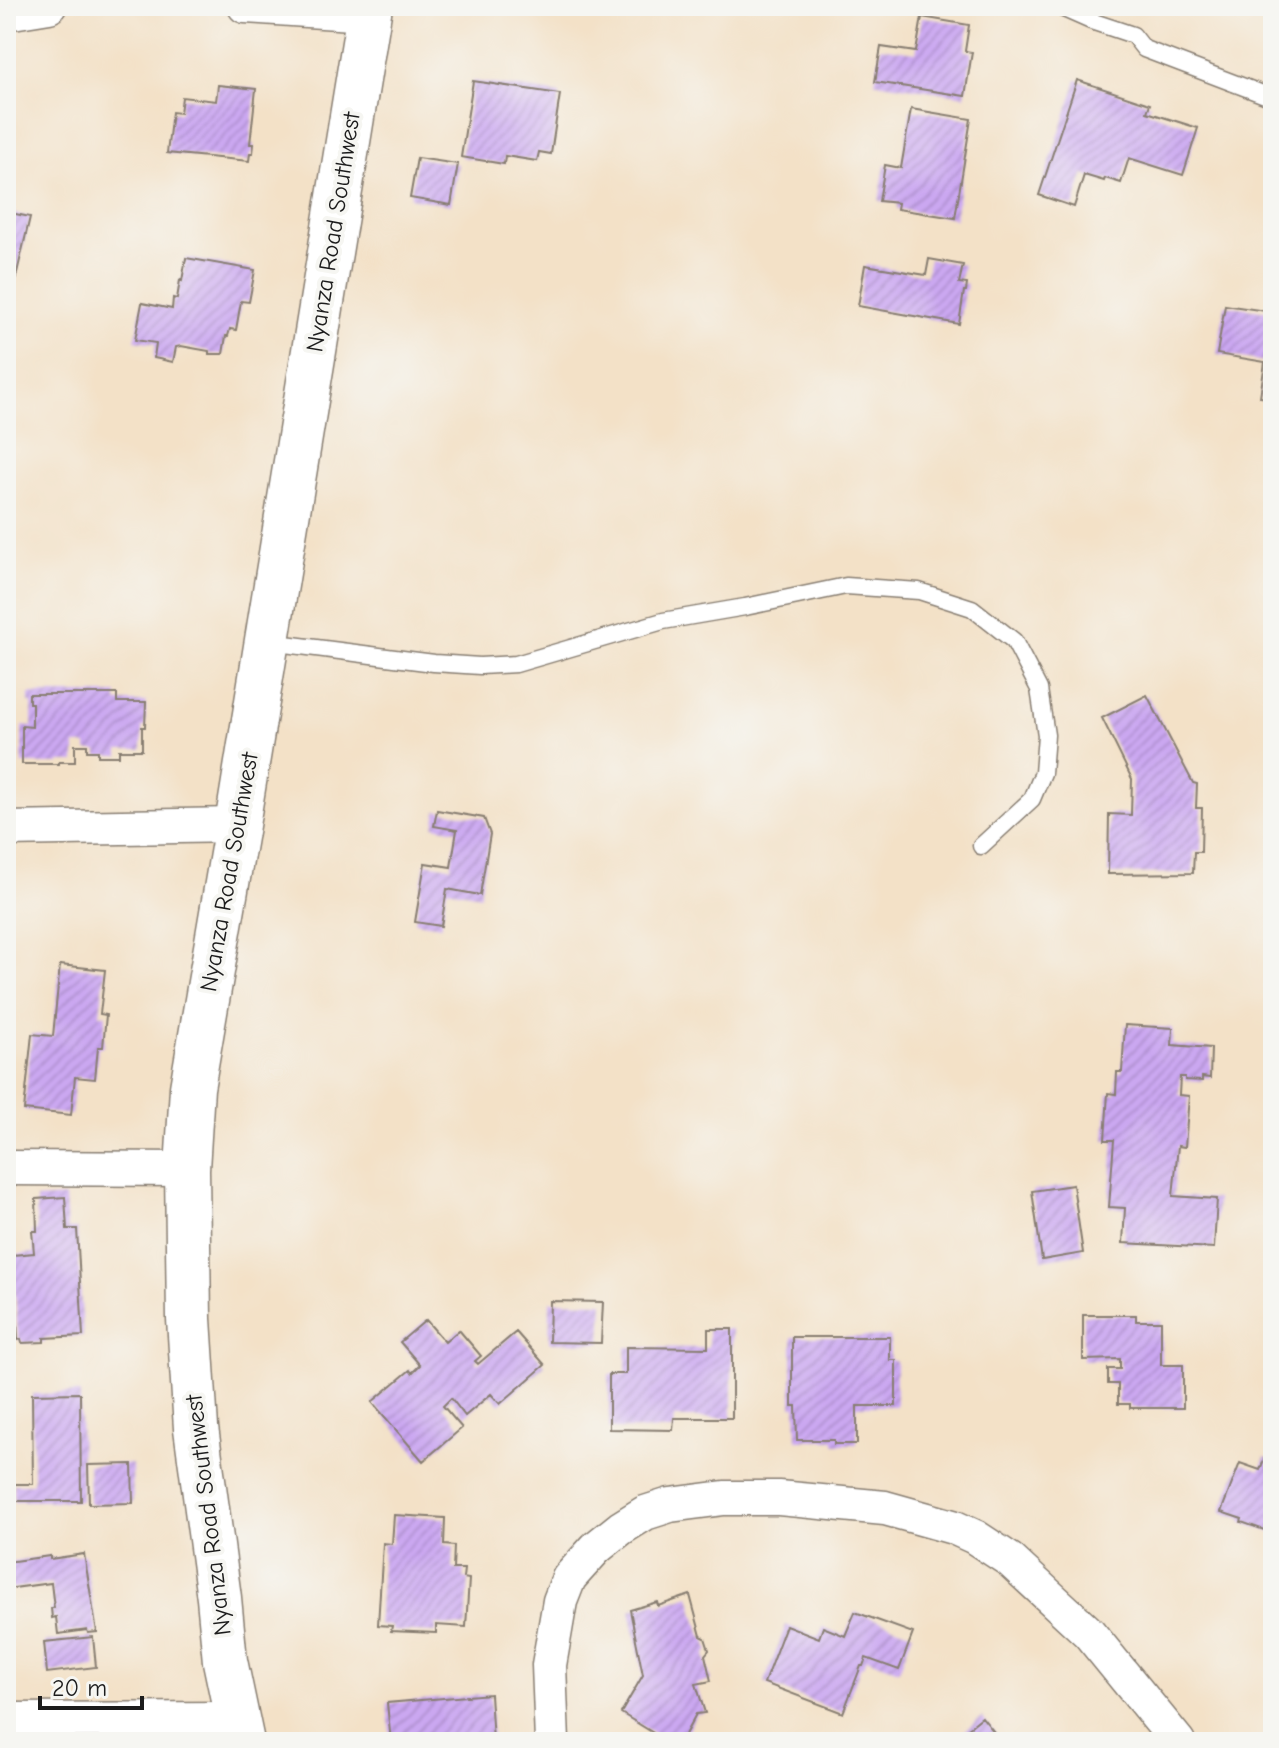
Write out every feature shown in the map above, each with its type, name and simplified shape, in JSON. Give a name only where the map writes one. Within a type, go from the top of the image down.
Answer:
[{"type":"street","points":[[6,13],[49,6]]},
{"type":"street","points":[[245,6],[369,10]]},
{"type":"street","name":"Nyanza Road Southwest","points":[[239,1730],[225,1661],[196,1428],[189,1319],[187,1169],[192,1088],[369,10]]},
{"type":"street","points":[[6,829],[237,825]]},
{"type":"street","points":[[6,1168],[187,1169]]},
{"type":"street","points":[[552,1742],[549,1665],[560,1601],[569,1578],[596,1548],[645,1513],[670,1505],[724,1498],[779,1498],[885,1508],[953,1527],[975,1537],[1010,1560],[1089,1633],[1178,1742]]},
{"type":"street","points":[[6,1720],[239,1730]]},
{"type":"lane","points":[[1057,6],[1133,35],[1144,49],[1273,98]]},
{"type":"lane","points":[[267,642],[434,663],[480,666],[516,664],[663,621],[846,586],[919,591],[972,608],[1014,641],[1039,689],[1046,735],[1043,773],[1032,799],[981,846]]},
{"type":"building","points":[[922,17],[969,25],[965,51],[972,52],[965,96],[875,82],[881,47],[916,52]]},
{"type":"building","points":[[1077,80],[1150,104],[1147,112],[1198,128],[1183,175],[1129,158],[1121,183],[1084,175],[1074,207],[1039,195]]},
{"type":"building","points":[[473,81],[560,94],[551,154],[539,152],[537,161],[505,156],[504,164],[461,157]]},
{"type":"building","points":[[218,85],[256,89],[250,144],[254,144],[249,161],[167,153],[172,112],[180,113],[182,97],[216,101]]},
{"type":"building","points":[[911,109],[971,119],[955,218],[897,209],[898,203],[879,201],[885,165],[901,168]]},
{"type":"building","points":[[417,158],[458,164],[451,205],[410,198]]},
{"type":"building","points":[[6,212],[30,217],[13,290],[6,289]]},
{"type":"building","points":[[186,258],[255,270],[249,302],[241,301],[236,330],[230,329],[226,336],[223,354],[209,354],[209,351],[181,346],[176,347],[173,362],[154,358],[156,343],[135,340],[142,303],[172,309]]},
{"type":"building","points":[[929,259],[963,265],[959,283],[967,284],[959,324],[858,306],[865,265],[926,275]]},
{"type":"building","points":[[1225,305],[1273,312],[1273,399],[1260,397],[1265,362],[1217,354]]},
{"type":"building","points":[[29,694],[117,694],[117,702],[146,702],[142,750],[119,750],[119,756],[98,756],[98,751],[87,751],[87,745],[75,745],[75,762],[22,764],[22,726],[32,727]]},
{"type":"building","points":[[1147,695],[1193,783],[1197,784],[1196,808],[1202,808],[1201,852],[1194,852],[1193,873],[1108,874],[1109,814],[1131,815],[1132,779],[1102,718]]},
{"type":"building","points":[[437,810],[484,818],[490,834],[480,895],[447,889],[441,926],[415,922],[425,863],[451,867],[457,830],[434,826]]},
{"type":"building","points":[[60,965],[105,970],[100,1014],[106,1015],[103,1047],[98,1047],[95,1079],[75,1077],[71,1115],[24,1110],[32,1034],[53,1036]]},
{"type":"building","points":[[1125,1025],[1173,1028],[1172,1045],[1211,1048],[1210,1078],[1202,1077],[1202,1081],[1180,1077],[1179,1095],[1189,1096],[1185,1147],[1178,1146],[1173,1196],[1217,1199],[1214,1248],[1123,1243],[1125,1208],[1109,1207],[1114,1140],[1105,1140],[1108,1093],[1116,1094],[1117,1072],[1122,1072]]},
{"type":"building","points":[[1073,1185],[1083,1253],[1042,1260],[1032,1191]]},
{"type":"building","points":[[65,1197],[67,1229],[77,1229],[83,1336],[44,1338],[44,1342],[22,1343],[21,1339],[18,1340],[13,1255],[34,1253],[32,1231],[37,1231],[36,1199]]},
{"type":"building","points":[[550,1301],[603,1302],[601,1343],[549,1342]]},
{"type":"building","points":[[1083,1315],[1136,1315],[1136,1321],[1161,1321],[1161,1365],[1183,1365],[1183,1408],[1130,1408],[1130,1404],[1118,1404],[1118,1384],[1108,1384],[1108,1369],[1120,1369],[1120,1359],[1083,1360]]},
{"type":"building","points":[[426,1320],[445,1342],[459,1330],[481,1356],[475,1361],[478,1364],[516,1332],[545,1365],[500,1404],[491,1394],[465,1416],[451,1398],[443,1406],[462,1428],[423,1461],[372,1402],[420,1365],[400,1342]]},
{"type":"building","points":[[708,1329],[732,1329],[732,1418],[674,1418],[673,1430],[609,1429],[609,1374],[626,1374],[626,1347],[708,1348]]},
{"type":"building","points":[[792,1337],[890,1337],[890,1360],[896,1360],[896,1406],[857,1406],[857,1444],[834,1444],[834,1440],[797,1440],[796,1406],[792,1406]]},
{"type":"building","points":[[80,1393],[81,1501],[14,1501],[14,1484],[33,1484],[32,1394]]},
{"type":"building","points":[[1265,1457],[1273,1460],[1273,1533],[1221,1512],[1240,1463],[1260,1470]]},
{"type":"building","points":[[132,1464],[133,1503],[89,1504],[88,1465]]},
{"type":"building","points":[[394,1515],[445,1518],[444,1545],[454,1546],[453,1569],[464,1569],[463,1578],[469,1579],[466,1627],[436,1625],[436,1633],[391,1631],[392,1626],[378,1625],[383,1543],[392,1544]]},
{"type":"building","points":[[84,1554],[97,1632],[88,1633],[87,1630],[58,1634],[56,1617],[52,1618],[51,1583],[6,1589],[6,1562]]},
{"type":"building","points":[[690,1595],[701,1636],[705,1638],[709,1650],[705,1655],[711,1681],[696,1684],[705,1713],[696,1714],[681,1742],[668,1742],[621,1713],[643,1675],[630,1610],[657,1602],[658,1606]]},
{"type":"building","points":[[855,1612],[913,1633],[899,1670],[866,1658],[843,1713],[764,1683],[786,1625],[819,1638],[823,1627],[845,1636]]},
{"type":"building","points":[[93,1637],[96,1667],[47,1673],[44,1642]]},
{"type":"building","points":[[490,1694],[493,1741],[391,1742],[387,1703]]},
{"type":"building","points":[[982,1717],[1002,1742],[951,1742]]}]
